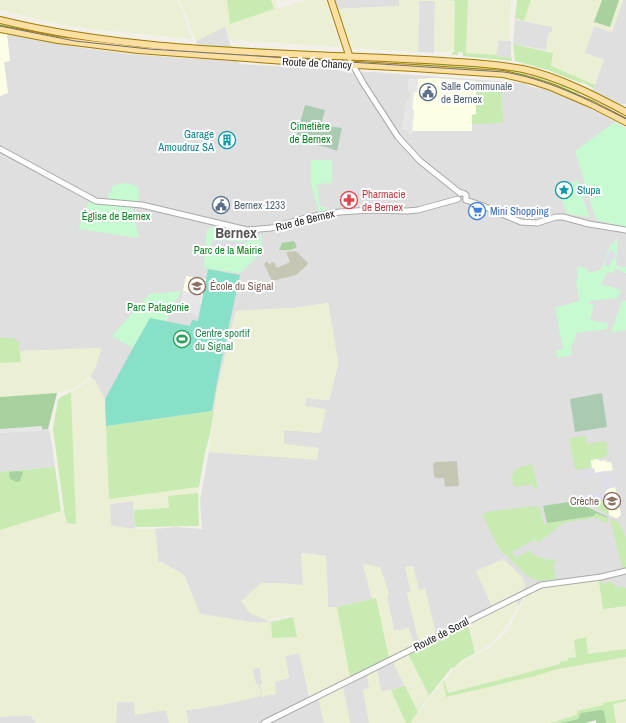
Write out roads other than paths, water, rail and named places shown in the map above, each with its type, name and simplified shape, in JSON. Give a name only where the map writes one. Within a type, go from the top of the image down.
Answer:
[{"type":"main road","points":[[331,0],[353,65]]},
{"type":"main road","name":"Route de Chancy","points":[[0,20],[61,33],[130,42],[513,67],[538,73],[625,111]]},
{"type":"main road","name":"Route de Chancy","points":[[0,28],[74,43],[138,50],[512,76],[551,87],[586,102],[626,122]]},
{"type":"street","points":[[353,65],[398,137],[420,161],[460,193],[466,195],[466,200]]},
{"type":"street","points":[[616,117],[625,111]]},
{"type":"street","name":"Rue de Bernex","points":[[0,149],[96,201],[142,206],[247,230],[271,228],[308,218],[340,212],[370,210],[418,210],[458,199]]},
{"type":"street","points":[[460,193],[458,199],[461,202],[466,200],[521,222],[537,223],[552,218],[563,217],[589,224],[626,230]]},
{"type":"street","name":"Route de Soral","points":[[264,723],[541,585],[597,578],[626,572]]},
{"type":"tram line","points":[[0,26],[75,41],[149,49],[504,72],[536,79],[582,97],[626,119]]},
{"type":"place","name":"Salle Communale de Bernex","points":[[428,92]]},
{"type":"place","name":"Garage Amoudruz SA","points":[[227,140]]},
{"type":"place","name":"Stupa","points":[[564,190]]},
{"type":"place","name":"Pharmacie de Bernex","points":[[349,200]]},
{"type":"place","name":"Bernex 1233","points":[[221,205]]},
{"type":"place","name":"Mini Shopping","points":[[477,211]]},
{"type":"place","name":"École du Signal","points":[[197,286]]},
{"type":"place","name":"Centre sportif du Signal","points":[[182,339]]},
{"type":"place","name":"Crèche","points":[[612,501]]},
{"type":"district","name":"Bernex","points":[[236,233]]},
{"type":"park label","name":"Cimetière de Bernex","points":[[310,132]]},
{"type":"park label","name":"Église de Bernex","points":[[116,216]]},
{"type":"park label","name":"Parc de la Mairie","points":[[228,250]]},
{"type":"park label","name":"Parc Patagonie","points":[[158,307]]}]
